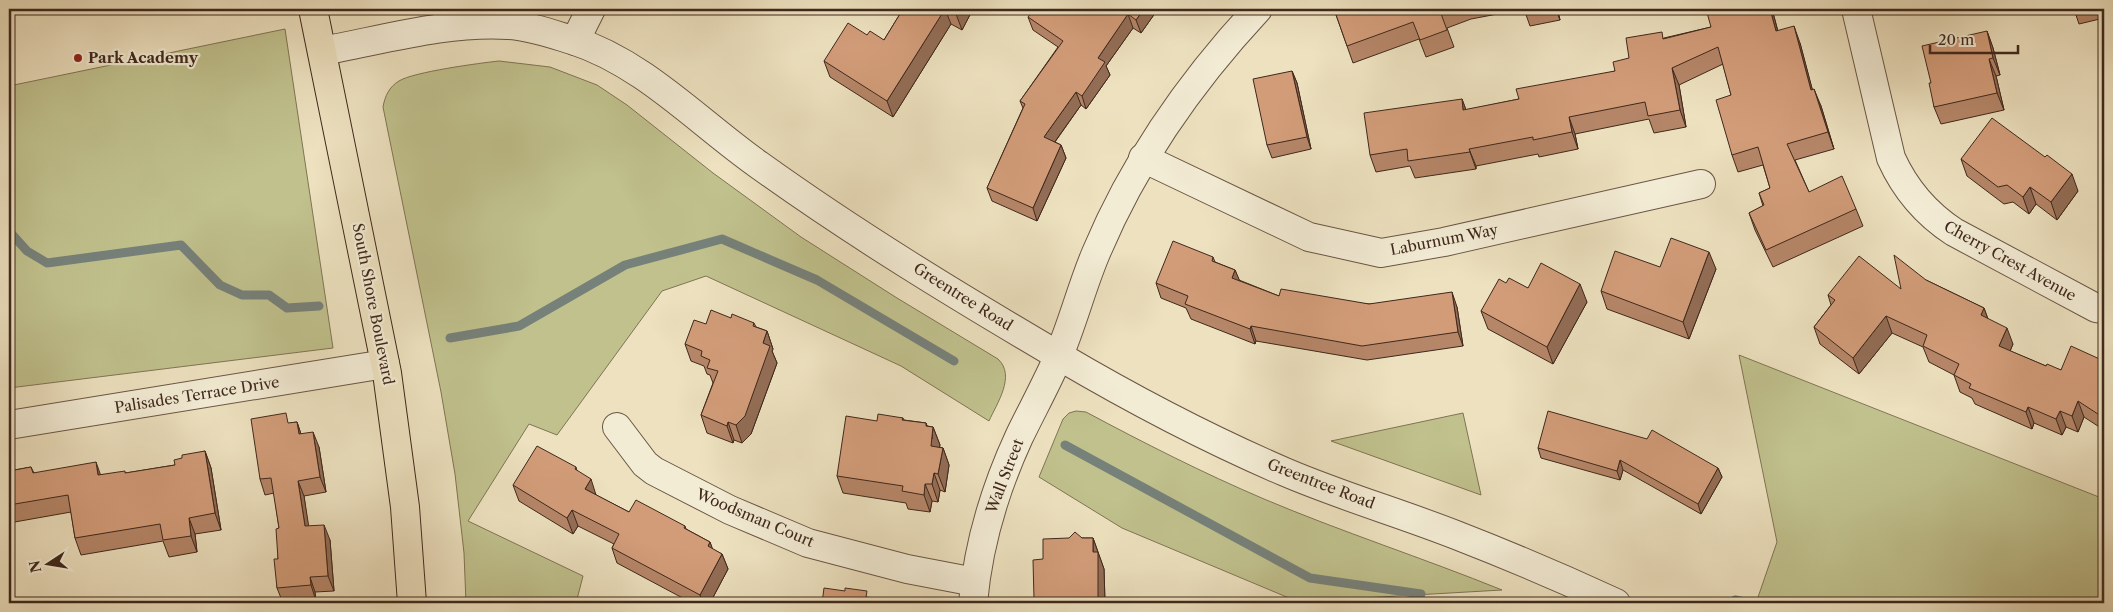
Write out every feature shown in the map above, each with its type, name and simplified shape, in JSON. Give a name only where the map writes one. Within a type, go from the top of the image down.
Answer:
[{"type":"main road","name":"South Shore Boulevard","points":[[313,9],[385,364],[405,507],[412,603]]},
{"type":"street","points":[[575,41],[590,9]]},
{"type":"street","points":[[1059,356],[1096,252],[1142,158],[1180,103],[1231,37],[1258,9]]},
{"type":"street","name":"Cherry Crest Avenue","points":[[1856,9],[1891,158],[1911,194],[1938,222],[1954,232],[2096,308],[2104,309]]},
{"type":"street","name":"Greentree Road","points":[[322,52],[439,29],[481,25],[510,25],[528,28],[575,41],[610,56],[638,73],[756,164],[828,213],[1059,356],[1155,410],[1287,473],[1455,534],[1558,576],[1616,603]]},
{"type":"street","name":"Laburnum Way","points":[[1142,158],[1308,237],[1381,253],[1444,242],[1701,184]]},
{"type":"street","name":"Wall Street","points":[[974,593],[989,515],[999,485],[1018,439],[1059,356]]},
{"type":"street","name":"Palisades Terrace Drive","points":[[9,425],[385,364]]},
{"type":"street","name":"Woodsman Court","points":[[616,427],[645,464],[654,471],[730,510],[808,543],[907,569],[974,593]]},
{"type":"green space","points":[[285,29],[333,348],[9,388],[9,86]]},
{"type":"green space","points":[[499,61],[550,67],[597,85],[627,105],[713,173],[801,237],[998,359],[1003,366],[1005,381],[1000,398],[989,421],[901,366],[706,276],[662,291],[557,435],[529,424],[468,521],[583,576],[576,603],[466,603],[464,553],[455,474],[441,392],[383,107],[390,89],[399,81],[418,74],[447,68]]},
{"type":"green space","points":[[1739,355],[2104,499],[2104,603],[1756,603],[1777,542]]},
{"type":"green space","points":[[1076,411],[1086,412],[1219,479],[1264,499],[1502,590],[1345,599],[1289,598],[1122,528],[1039,477],[1063,419],[1069,413]]},
{"type":"green space","points":[[1463,413],[1481,495],[1331,441]]},
{"type":"building","points":[[903,9],[945,9],[887,101],[824,61],[848,23],[867,35],[870,31],[884,40]]},
{"type":"building","points":[[947,9],[959,9],[956,14]]},
{"type":"building","points":[[1034,9],[1076,9],[1083,14],[1087,9],[1144,9],[1136,20],[1128,14],[1098,58],[1105,62],[1082,96],[1076,92],[1044,137],[1061,145],[1033,208],[987,188],[1025,104],[1020,101],[1063,41],[1028,17]]},
{"type":"building","points":[[1334,9],[1447,9],[1440,11],[1447,30],[1420,40],[1413,22],[1347,46]]},
{"type":"building","points":[[1706,9],[1770,9],[1776,31],[1794,26],[1811,90],[1814,89],[1828,132],[1787,144],[1809,192],[1842,176],[1856,209],[1766,250],[1749,213],[1764,205],[1759,193],[1770,188],[1758,147],[1732,155],[1716,100],[1731,95],[1718,47],[1672,68],[1680,110],[1648,116],[1645,102],[1569,117],[1572,132],[1533,140],[1533,137],[1469,149],[1470,152],[1408,161],[1407,149],[1370,155],[1364,113],[1462,99],[1463,110],[1519,99],[1516,89],[1615,71],[1613,62],[1629,58],[1626,38],[1662,32],[1663,39],[1711,27]]},
{"type":"building","points":[[1987,31],[1993,58],[1989,59],[1997,93],[1934,107],[1929,83],[1931,83],[1922,46]]},
{"type":"building","points":[[1292,71],[1307,137],[1267,145],[1253,79]]},
{"type":"building","points":[[1992,118],[2045,157],[2047,155],[2072,174],[2051,202],[2030,187],[2023,197],[2007,185],[1998,187],[1961,159]]},
{"type":"building","points":[[1671,238],[1709,252],[1683,322],[1601,291],[1615,251],[1660,267]]},
{"type":"building","points":[[1173,241],[1213,257],[1212,261],[1235,270],[1232,278],[1279,296],[1281,289],[1369,304],[1452,292],[1458,332],[1362,346],[1251,326],[1250,329],[1185,304],[1188,296],[1156,283]]},
{"type":"building","points":[[1894,255],[1926,280],[1984,308],[1981,315],[2007,328],[1999,346],[2046,366],[2047,364],[2061,370],[2071,346],[2104,361],[2104,418],[2078,401],[2072,416],[2060,411],[2056,419],[2028,407],[2026,412],[1969,388],[1971,384],[1954,375],[1959,364],[1923,346],[1927,335],[1886,316],[1853,358],[1814,327],[1835,300],[1828,295],[1859,256],[1901,289]]},
{"type":"building","points":[[1541,263],[1580,284],[1547,347],[1481,311],[1499,279],[1506,283],[1509,278],[1528,288]]},
{"type":"building","points":[[711,310],[731,318],[732,314],[754,323],[753,326],[767,331],[763,343],[770,346],[745,416],[736,425],[728,422],[727,426],[701,415],[718,371],[707,368],[710,360],[701,356],[702,351],[685,344],[694,320],[706,324]]},
{"type":"building","points":[[1548,411],[1647,439],[1652,430],[1718,468],[1698,504],[1620,460],[1617,471],[1538,448]]},
{"type":"building","points":[[286,413],[288,423],[297,422],[299,434],[313,432],[320,477],[298,481],[305,526],[324,525],[328,576],[310,577],[311,585],[277,588],[274,559],[278,559],[276,529],[279,528],[271,478],[260,479],[251,419]]},
{"type":"building","points":[[878,414],[926,423],[926,426],[933,427],[931,446],[943,448],[938,474],[934,473],[932,484],[925,484],[924,495],[902,491],[903,486],[837,476],[846,416],[877,421]]},
{"type":"building","points":[[537,446],[576,467],[575,469],[591,479],[585,489],[629,512],[636,500],[685,526],[684,528],[710,542],[708,546],[722,554],[700,595],[612,548],[619,534],[572,510],[567,518],[513,485]]},
{"type":"building","points":[[205,451],[215,513],[189,518],[191,536],[163,540],[160,524],[75,538],[68,495],[9,505],[9,471],[31,467],[33,473],[96,462],[98,475],[125,471],[125,473],[175,465],[174,460],[182,458],[182,455]]},
{"type":"building","points":[[1075,532],[1082,538],[1093,538],[1093,552],[1098,552],[1098,603],[1052,603],[1052,599],[1034,599],[1033,560],[1043,559],[1043,539],[1069,538]]},
{"type":"building","points":[[824,588],[845,591],[845,588],[867,591],[866,597],[907,603],[822,603]]},
{"type":"waterway","points":[[9,231],[27,251],[47,263],[181,245],[220,285],[242,295],[269,295],[287,308],[319,306]]},
{"type":"waterway","points":[[450,338],[519,326],[625,265],[722,239],[817,280],[954,361]]},
{"type":"waterway","points":[[1065,445],[1310,578],[1421,594]]},
{"type":"waterway","points":[[1735,600],[1750,603]]},
{"type":"place","name":"Park Academy","points":[[78,58]]}]
